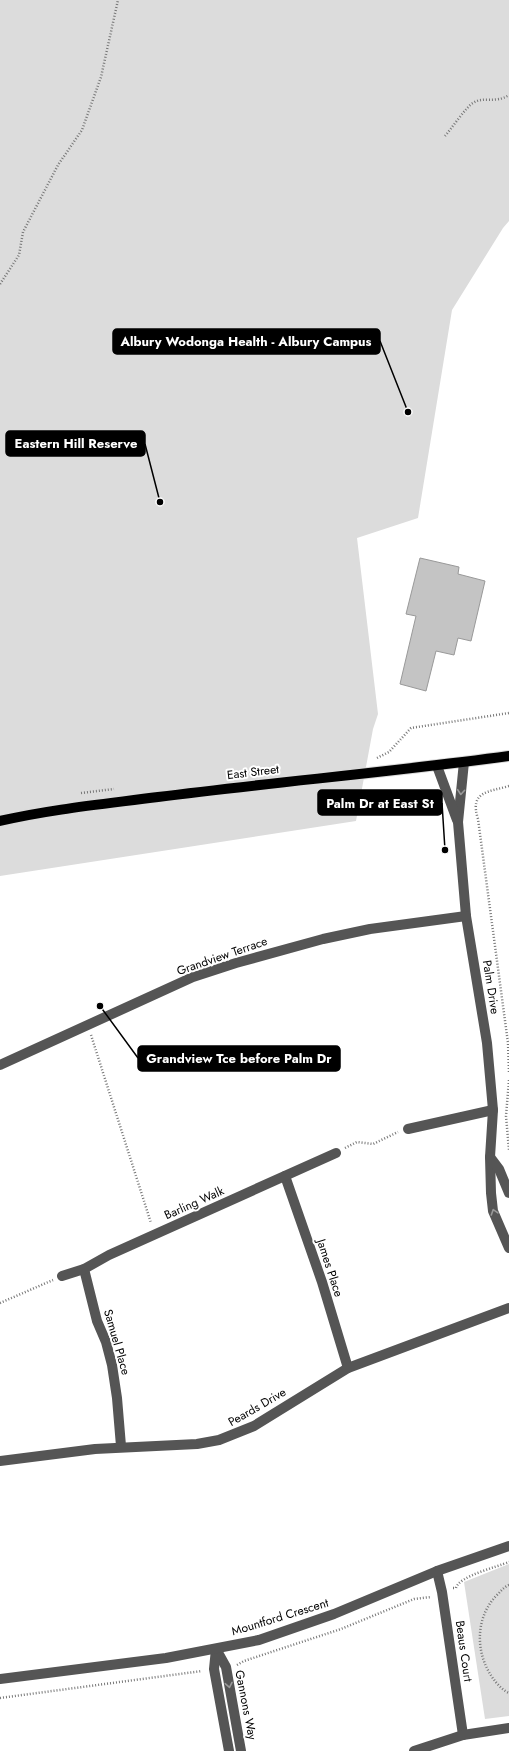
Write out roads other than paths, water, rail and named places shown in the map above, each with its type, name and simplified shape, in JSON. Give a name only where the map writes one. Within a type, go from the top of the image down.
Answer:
[{"type":"main road","name":"East Street","points":[[0,821],[38,813],[250,785],[436,766],[509,756]]},
{"type":"street","name":"Palm Drive","points":[[464,762],[458,822],[466,916],[487,1043],[493,1110],[490,1157],[493,1211],[509,1248]]},
{"type":"street","name":"Palm Drive","points":[[436,766],[458,822]]},
{"type":"street","name":"Grandview Terrace","points":[[0,1065],[193,977],[236,963],[323,939],[370,929],[466,916]]},
{"type":"street","points":[[408,1129],[493,1110]]},
{"type":"street","name":"Barling Walk","points":[[62,1276],[84,1269],[109,1255],[336,1153]]},
{"type":"street","points":[[490,1157],[499,1169],[509,1193]]},
{"type":"street","name":"James Place","points":[[285,1176],[322,1282],[348,1368]]},
{"type":"street","name":"Samuel Place","points":[[84,1269],[97,1321],[106,1342],[112,1366],[122,1446]]},
{"type":"street","name":"Peards Drive","points":[[0,1461],[122,1446],[197,1444],[229,1438],[254,1426],[348,1368],[509,1308]]},
{"type":"street","name":"Mountford Crescent","points":[[0,1679],[166,1658],[259,1640],[334,1614],[437,1571],[509,1546]]},
{"type":"street","name":"Beaus Court","points":[[437,1571],[442,1590],[463,1735]]},
{"type":"street","name":"Gannons Way","points":[[216,1649],[214,1669],[229,1751]]},
{"type":"street","name":"Gannons Way","points":[[216,1649],[226,1667],[241,1751]]},
{"type":"street","points":[[414,1751],[463,1735],[509,1728]]},
{"type":"place","name":"Albury Wodonga Health - Albury Campus","points":[[408,412]]},
{"type":"place","name":"Eastern Hill Reserve","points":[[160,502]]},
{"type":"place","name":"Palm Dr at East St","points":[[445,850]]},
{"type":"place","name":"Grandview Tce before Palm Dr","points":[[100,1006]]}]
